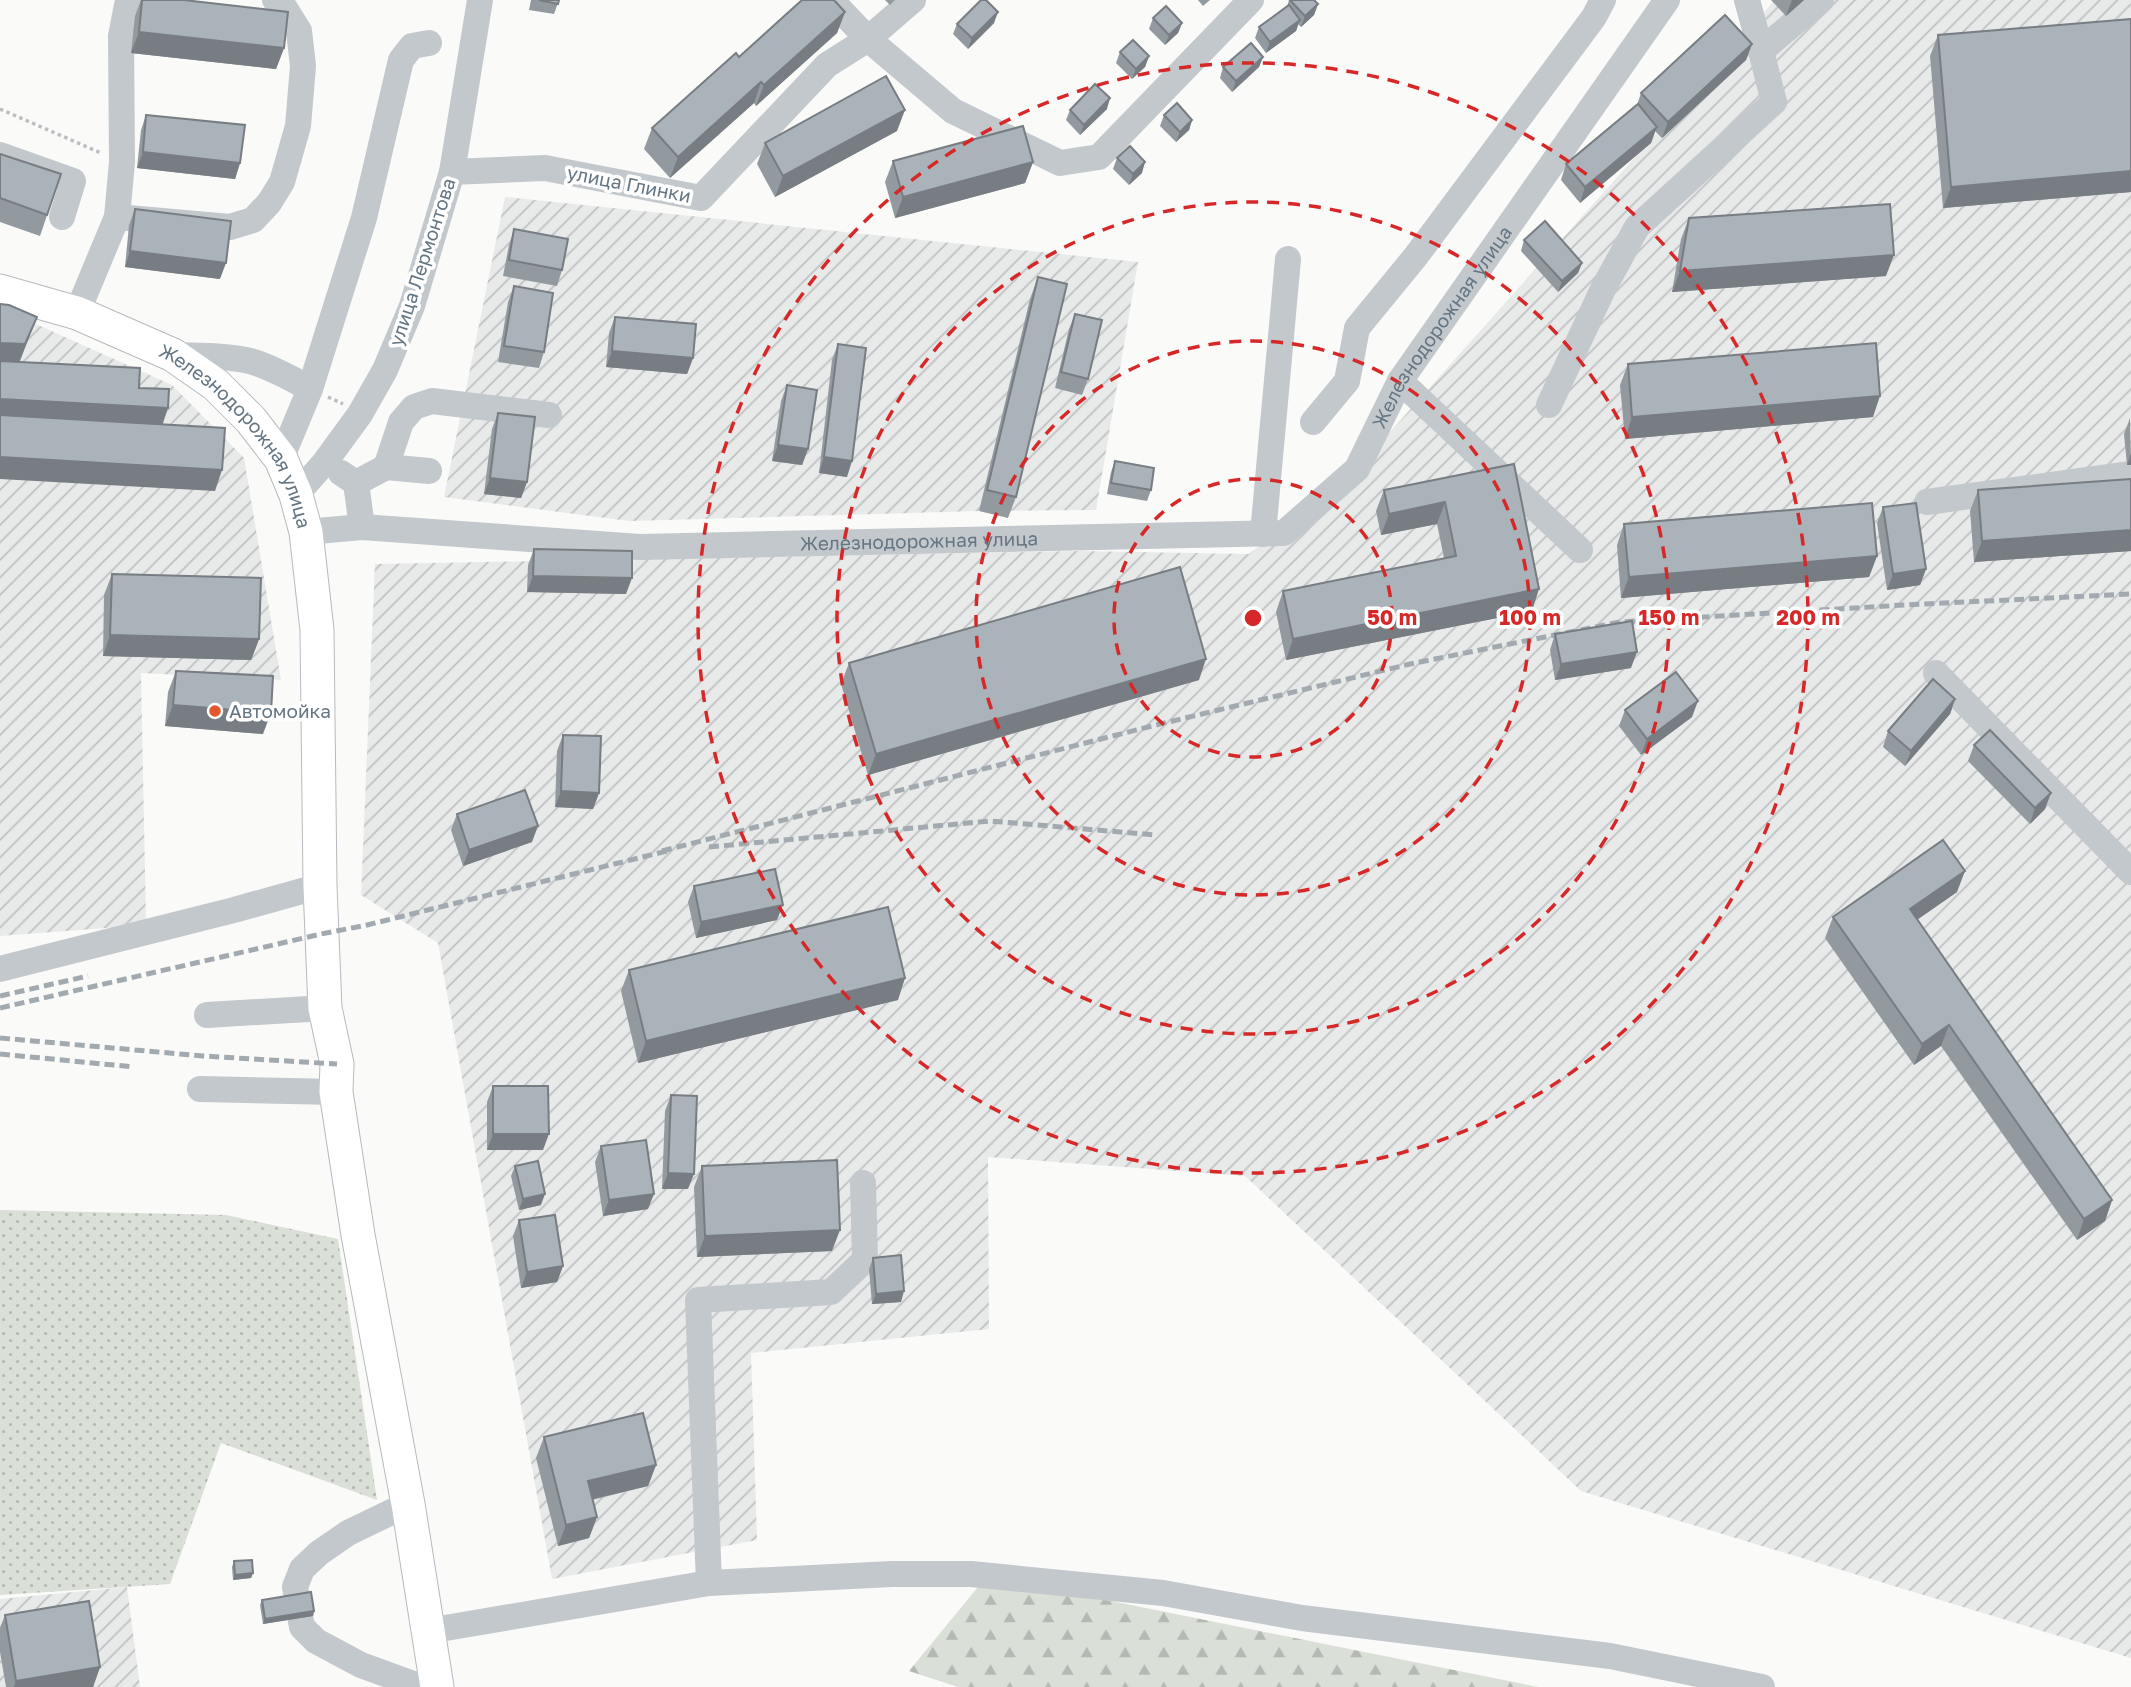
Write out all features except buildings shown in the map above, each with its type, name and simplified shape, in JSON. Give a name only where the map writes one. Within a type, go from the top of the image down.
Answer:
[{"type":"main road","name":"Железнодорожная улица","points":[[0,291],[77,313],[173,355],[216,385],[251,421],[281,459],[296,495],[306,532]]},
{"type":"main road","points":[[306,532],[317,630],[320,886],[325,1008],[337,1064],[336,1092],[358,1235],[408,1504],[436,1686]]},
{"type":"street","points":[[77,313],[117,217],[122,162],[121,36],[131,0]]},
{"type":"street","points":[[117,217],[230,228],[253,220],[269,203],[282,183],[298,126],[303,66],[299,31],[284,7],[275,0]]},
{"type":"street","name":"улица Лермонтова","points":[[296,495],[325,462],[360,414],[385,370],[412,306],[452,172],[480,0]]},
{"type":"street","points":[[831,0],[868,39],[953,111],[1059,163],[1099,157],[1251,0]]},
{"type":"street","name":"улица Глинки","points":[[452,172],[545,168],[701,198],[827,65],[868,39],[913,0]]},
{"type":"street","points":[[1313,422],[1347,381],[1357,328],[1416,256],[1594,17],[1603,0]]},
{"type":"street","name":"Железнодорожная улица","points":[[306,532],[362,527],[640,547],[1284,533],[1357,469],[1400,381],[1667,0]]},
{"type":"street","points":[[1549,405],[1603,289],[1637,226],[1774,102],[1747,0]]},
{"type":"street","points":[[1761,51],[1821,0]]},
{"type":"street","points":[[281,459],[310,389],[364,218],[401,60],[412,46],[429,43]]},
{"type":"street","points":[[0,155],[73,181],[62,217]]},
{"type":"street","points":[[1263,534],[1288,259]]},
{"type":"street","points":[[173,355],[217,356],[250,362],[283,374],[310,389]]},
{"type":"street","points":[[1400,381],[1580,550]]},
{"type":"street","points":[[386,467],[401,422],[414,407],[432,401],[549,415]]},
{"type":"street","points":[[325,462],[356,483],[362,527]]},
{"type":"street","points":[[356,483],[386,467],[429,471]]},
{"type":"street","points":[[1927,502],[2131,474]]},
{"type":"street","points":[[1936,673],[2131,872]]},
{"type":"street","points":[[0,969],[320,886]]},
{"type":"street","points":[[207,1015],[325,1008]]},
{"type":"street","points":[[200,1089],[336,1092]]},
{"type":"street","points":[[709,1583],[698,1300],[831,1292],[865,1260],[863,1183]]},
{"type":"street","points":[[408,1504],[348,1533],[319,1553],[302,1569],[295,1587],[302,1627],[316,1641],[374,1670],[412,1684],[436,1686]]},
{"type":"street","points":[[428,1631],[709,1583],[892,1574],[971,1574],[1163,1593],[1302,1618],[1610,1656],[1762,1687]]},
{"type":"path","points":[[0,109],[122,162]]},
{"type":"shaded area","points":[[1775,0],[2131,0],[2131,1658],[1581,1491],[1245,1176],[988,1157],[989,1329],[751,1353],[757,1540],[552,1579],[438,943],[361,895],[375,564],[1077,551],[1249,554],[1357,469]]},
{"type":"shaded area","points":[[505,197],[1138,262],[1096,510],[629,521],[444,497]]},
{"type":"shaded area","points":[[0,308],[172,385],[244,458],[281,680],[141,673],[146,925],[0,936]]},
{"type":"shaded area","points":[[127,1587],[140,1687],[0,1687],[0,1599]]},
{"type":"green space","points":[[0,1210],[226,1215],[338,1239],[377,1500],[221,1443],[170,1584],[0,1595]]},
{"type":"green space","points":[[987,1576],[1538,1687],[958,1687],[909,1671]]},
{"type":"railway","points":[[662,851],[1148,727],[1410,664],[1620,622],[2131,594]]},
{"type":"railway","points":[[709,847],[990,821],[1156,835]]},
{"type":"railway","points":[[0,1008],[367,925],[671,850]]},
{"type":"railway","points":[[0,996],[88,976]]},
{"type":"railway","points":[[0,1038],[203,1056],[337,1064]]},
{"type":"railway","points":[[0,1054],[134,1067]]},
{"type":"place","name":"Автомойка","points":[[215,711]]}]
